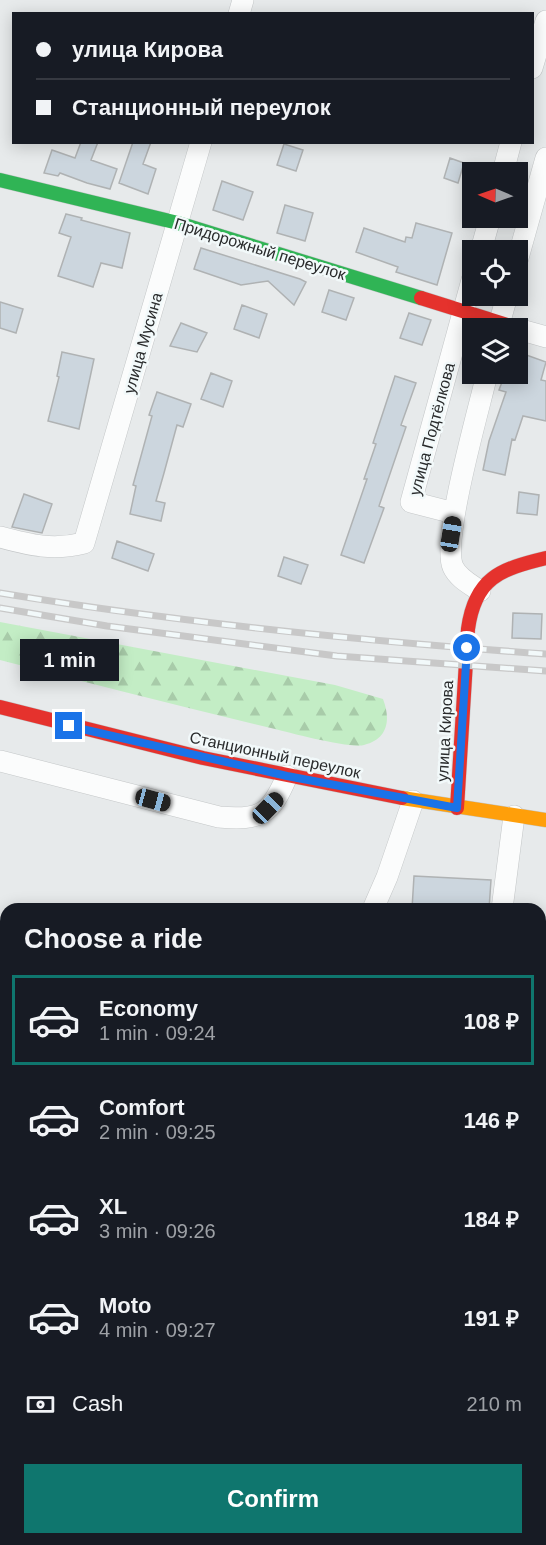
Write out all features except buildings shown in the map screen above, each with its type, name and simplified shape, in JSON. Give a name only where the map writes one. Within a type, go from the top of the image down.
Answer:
[{"type":"street","points":[[534,61],[546,21]]},
{"type":"street","name":"улица Мусина","points":[[0,537],[43,548],[69,547],[84,543],[200,144]]},
{"type":"street","points":[[506,162],[511,144]]},
{"type":"street","points":[[523,240],[546,158]]},
{"type":"street","name":"Придорожный переулок","points":[[0,180],[178,223],[481,318]]},
{"type":"street","name":"улица Подтёлкова","points":[[454,513],[411,502],[465,306]]},
{"type":"street","name":"Придорожный переулок","points":[[528,332],[546,337]]},
{"type":"street","points":[[480,591],[462,579],[453,567],[449,553],[454,513],[485,384]]},
{"type":"street","name":"улица Кирова","points":[[457,808],[468,630],[472,605],[480,591],[492,578],[505,569],[546,558]]},
{"type":"street","name":"Станционный переулок","points":[[0,707],[92,732],[287,776],[413,801],[546,820]]},
{"type":"street","points":[[0,761],[219,817],[236,819],[260,815],[277,799],[287,776]]},
{"type":"street","points":[[376,903],[413,801]]},
{"type":"street","points":[[503,903],[514,816]]},
{"type":"green space","points":[[0,622],[335,685],[383,699],[387,714],[386,728],[378,738],[364,745],[335,743],[0,660]]},
{"type":"railway","points":[[0,593],[272,630],[546,654]]},
{"type":"railway","points":[[0,608],[107,626],[337,656],[546,671]]},
{"type":"traffic: fast","points":[[0,180],[178,223],[421,298]]},
{"type":"traffic: slow","points":[[402,798],[546,820]]},
{"type":"traffic: jam","points":[[421,298],[485,318]]},
{"type":"traffic: jam","points":[[457,808],[471,612],[477,598],[492,578],[515,567],[546,558]]},
{"type":"traffic: jam","points":[[0,707],[203,758],[402,798]]},
{"type":"route","points":[[69,726],[287,776],[457,808],[467,648]]}]
